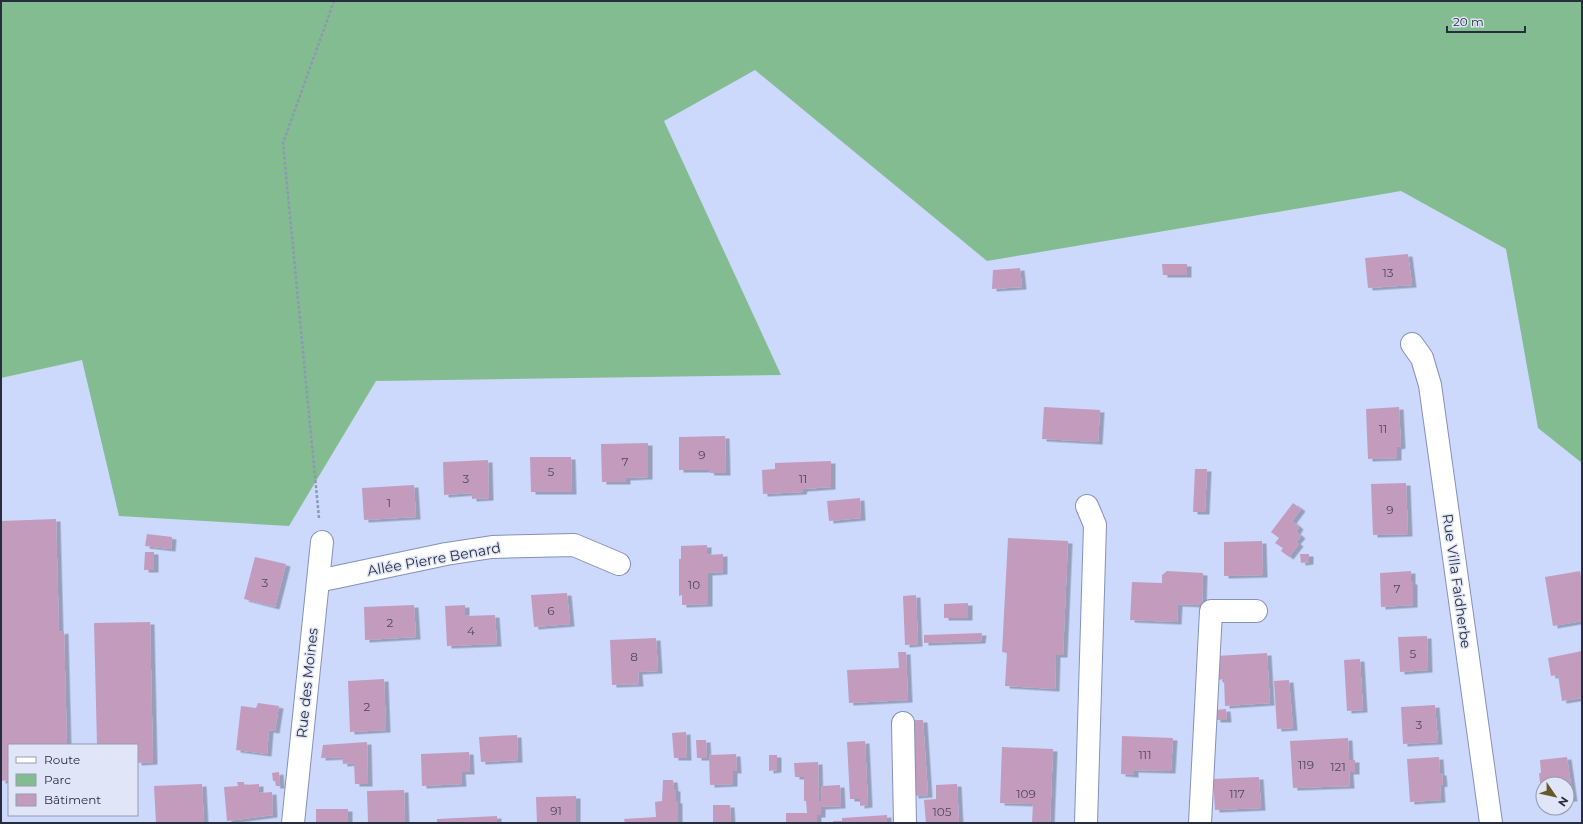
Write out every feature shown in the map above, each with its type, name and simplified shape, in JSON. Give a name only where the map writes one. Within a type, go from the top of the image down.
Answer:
[{"type":"street","name":"Rue Villa Faidherbe","points":[[1412,344],[1422,358],[1430,385],[1491,823]]},
{"type":"street","points":[[1086,823],[1095,525],[1087,506]]},
{"type":"street","name":"Rue des Moines","points":[[293,823],[322,542]]},
{"type":"street","name":"Allée Pierre Benard","points":[[318,581],[446,554],[500,546],[574,545],[619,564]]},
{"type":"street","points":[[1200,823],[1211,611],[1256,611]]},
{"type":"street","points":[[903,723],[905,823]]},
{"type":"path","points":[[322,542],[283,143],[334,1]]},
{"type":"green space","points":[[1,1],[1582,1],[1582,463],[1538,428],[1506,249],[1401,191],[987,261],[755,70],[664,121],[781,375],[376,381],[289,526],[119,516],[82,360],[1,378]]},
{"type":"building","points":[[1408,254],[1412,285],[1368,288],[1365,258]]},
{"type":"building","points":[[1162,264],[1187,264],[1187,275],[1163,275]]},
{"type":"building","points":[[1020,268],[1022,287],[992,289],[993,270]]},
{"type":"building","points":[[1044,407],[1100,410],[1098,442],[1042,439]]},
{"type":"building","points":[[1399,407],[1401,446],[1397,447],[1397,458],[1368,459],[1366,409]]},
{"type":"building","points":[[725,436],[726,473],[710,473],[709,470],[679,470],[679,437]]},
{"type":"building","points":[[648,443],[648,477],[626,478],[626,482],[602,482],[601,444]]},
{"type":"building","points":[[530,457],[571,457],[572,492],[531,492]]},
{"type":"building","points":[[488,460],[489,498],[472,499],[472,493],[444,495],[443,462]]},
{"type":"building","points":[[831,461],[831,487],[803,489],[802,492],[763,494],[762,470],[775,469],[775,463]]},
{"type":"building","points":[[1195,469],[1207,469],[1205,512],[1193,512]]},
{"type":"building","points":[[1406,483],[1408,534],[1373,535],[1371,484]]},
{"type":"building","points":[[414,485],[416,517],[364,520],[362,488]]},
{"type":"building","points":[[860,498],[861,518],[829,521],[827,501]]},
{"type":"building","points":[[1293,503],[1301,509],[1292,521],[1299,527],[1296,532],[1301,536],[1296,542],[1299,544],[1289,557],[1281,551],[1283,548],[1275,543],[1279,538],[1271,532]]},
{"type":"building","points":[[56,519],[59,632],[64,631],[67,744],[8,744],[8,780],[1,781],[1,521]]},
{"type":"building","points":[[147,534],[172,537],[171,549],[145,546]]},
{"type":"building","points":[[1008,538],[1068,541],[1063,655],[1056,655],[1055,689],[1005,686],[1007,653],[1002,652]]},
{"type":"building","points":[[1262,541],[1263,575],[1224,576],[1224,542]]},
{"type":"building","points":[[707,545],[707,555],[723,554],[723,572],[708,573],[708,604],[682,605],[682,595],[679,596],[679,559],[681,559],[681,546]]},
{"type":"building","points":[[145,552],[154,552],[154,570],[144,570]]},
{"type":"building","points":[[1300,554],[1309,554],[1309,562],[1301,563]]},
{"type":"building","points":[[255,557],[286,564],[275,607],[244,599]]},
{"type":"building","points":[[1167,571],[1203,573],[1202,605],[1178,604],[1177,622],[1130,620],[1132,582],[1162,583],[1162,575]]},
{"type":"building","points":[[1411,571],[1411,582],[1413,582],[1413,605],[1381,607],[1380,573]]},
{"type":"building","points":[[1580,571],[1582,584],[1582,621],[1553,626],[1545,577]]},
{"type":"building","points":[[567,593],[570,624],[534,627],[531,595]]},
{"type":"building","points":[[916,595],[918,644],[905,645],[903,596]]},
{"type":"building","points":[[968,603],[968,618],[944,618],[944,604]]},
{"type":"building","points":[[414,605],[416,637],[365,640],[364,607]]},
{"type":"building","points":[[465,605],[465,616],[495,615],[497,644],[447,646],[445,606]]},
{"type":"building","points":[[150,622],[153,762],[138,763],[138,744],[97,744],[94,623]]},
{"type":"building","points":[[982,633],[981,641],[924,643],[924,635]]},
{"type":"building","points":[[1427,636],[1428,670],[1400,672],[1398,637]]},
{"type":"building","points":[[656,638],[658,671],[638,672],[639,684],[612,685],[610,640]]},
{"type":"building","points":[[1582,651],[1582,698],[1562,701],[1558,675],[1551,676],[1548,658]]},
{"type":"building","points":[[898,652],[906,652],[908,700],[849,703],[847,670],[899,668]]},
{"type":"building","points":[[1267,653],[1270,703],[1225,706],[1224,679],[1218,680],[1216,656]]},
{"type":"building","points":[[1360,659],[1363,710],[1347,711],[1344,660]]},
{"type":"building","points":[[384,679],[386,730],[350,732],[348,681]]},
{"type":"building","points":[[1289,680],[1293,728],[1277,729],[1274,681]]},
{"type":"building","points":[[258,703],[279,706],[275,731],[269,730],[267,754],[236,750],[241,706],[256,708]]},
{"type":"building","points":[[1435,705],[1438,742],[1403,744],[1401,707]]},
{"type":"building","points":[[1226,709],[1227,720],[1216,720],[1215,710]]},
{"type":"building","points":[[911,720],[923,720],[928,795],[914,796]]},
{"type":"building","points":[[686,732],[687,758],[674,758],[672,733]]},
{"type":"building","points":[[517,735],[518,760],[481,762],[479,737]]},
{"type":"building","points":[[1122,736],[1173,738],[1171,771],[1134,770],[1134,775],[1121,774]]},
{"type":"building","points":[[1348,738],[1349,760],[1355,760],[1355,772],[1349,772],[1350,786],[1293,788],[1290,741]]},
{"type":"building","points":[[696,740],[706,740],[707,758],[697,758]]},
{"type":"building","points":[[865,741],[868,805],[860,806],[860,799],[850,799],[847,742]]},
{"type":"building","points":[[367,742],[368,784],[355,784],[354,763],[343,764],[342,757],[321,758],[323,745]]},
{"type":"building","points":[[1002,747],[1053,749],[1050,823],[1032,823],[1033,804],[1000,803]]},
{"type":"building","points":[[469,752],[470,772],[461,772],[462,784],[422,786],[421,754]]},
{"type":"building","points":[[736,754],[737,771],[733,771],[733,784],[710,785],[709,755]]},
{"type":"building","points":[[769,755],[777,755],[777,770],[769,771]]},
{"type":"building","points":[[1439,757],[1440,773],[1442,773],[1443,784],[1440,785],[1441,800],[1410,802],[1407,759]]},
{"type":"building","points":[[1567,757],[1570,776],[1539,776],[1539,773],[1541,773],[1540,760]]},
{"type":"building","points":[[818,762],[819,801],[821,801],[822,786],[840,785],[841,806],[821,807],[821,815],[817,815],[817,823],[786,823],[786,813],[807,813],[806,801],[804,801],[804,777],[795,777],[794,763]]},
{"type":"building","points":[[279,772],[280,786],[276,786],[275,781],[273,781],[272,773]]},
{"type":"building","points":[[1259,777],[1261,808],[1215,810],[1213,779]]},
{"type":"building","points":[[663,780],[673,780],[674,789],[676,789],[676,801],[678,801],[678,823],[625,823],[624,819],[656,817],[655,802],[662,801]]},
{"type":"building","points":[[237,782],[244,782],[244,785],[259,784],[259,793],[272,792],[273,815],[227,821],[224,787],[238,786]]},
{"type":"building","points":[[202,784],[204,823],[156,823],[154,786]]},
{"type":"building","points":[[957,784],[959,823],[926,823],[924,800],[936,799],[936,785]]},
{"type":"building","points":[[404,790],[405,823],[368,823],[367,791]]},
{"type":"building","points":[[576,796],[576,823],[537,823],[536,797]]},
{"type":"building","points":[[713,805],[730,805],[731,823],[713,823]]},
{"type":"building","points":[[316,809],[348,809],[348,823],[316,823]]},
{"type":"building","points":[[887,815],[887,823],[833,823],[833,821],[842,821],[842,818]]},
{"type":"building","points":[[497,816],[497,823],[437,823],[437,819]]}]
